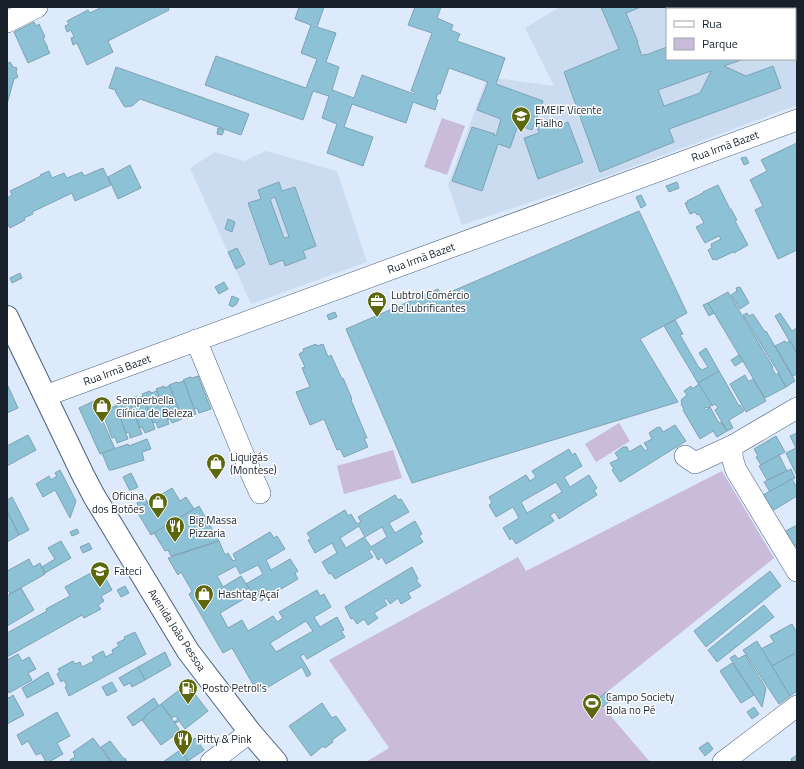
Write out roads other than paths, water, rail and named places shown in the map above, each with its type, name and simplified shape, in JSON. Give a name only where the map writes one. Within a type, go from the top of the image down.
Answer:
[{"type":"main road","name":"Avenida João Pessoa","points":[[7,317],[13,346],[45,396],[94,496],[188,651],[250,732],[276,762]]},
{"type":"street","points":[[7,22],[37,7]]},
{"type":"street","name":"Rua Irmã Bazet","points":[[45,396],[797,120]]},
{"type":"street","points":[[196,340],[260,493]]},
{"type":"street","points":[[685,456],[695,463],[734,445],[797,408]]},
{"type":"street","points":[[734,445],[732,457],[736,470],[797,571]]},
{"type":"street","points":[[723,762],[797,706]]},
{"type":"street","points":[[211,762],[250,732]]},
{"type":"place","name":"EMEIF Vicente Fialho","points":[[521,133]]},
{"type":"place","name":"Lubtrol Comércio De Lubrificantes","points":[[377,318]]},
{"type":"place","name":"Semperbella Clínica de Beleza","points":[[102,423]]},
{"type":"place","name":"Liquigás (Montese)","points":[[216,480]]},
{"type":"place","name":"Oficina dos Botões","points":[[158,519]]},
{"type":"place","name":"Big Massa Pizzaria","points":[[175,543]]},
{"type":"place","name":"Fateci","points":[[100,588]]},
{"type":"place","name":"Hashtag Açaí","points":[[204,611]]},
{"type":"place","name":"Posto Petrol's","points":[[188,705]]},
{"type":"place","name":"Campo Society Bola no Pé","points":[[592,720]]},
{"type":"place","name":"Pitty & Pink","points":[[183,756]]}]
